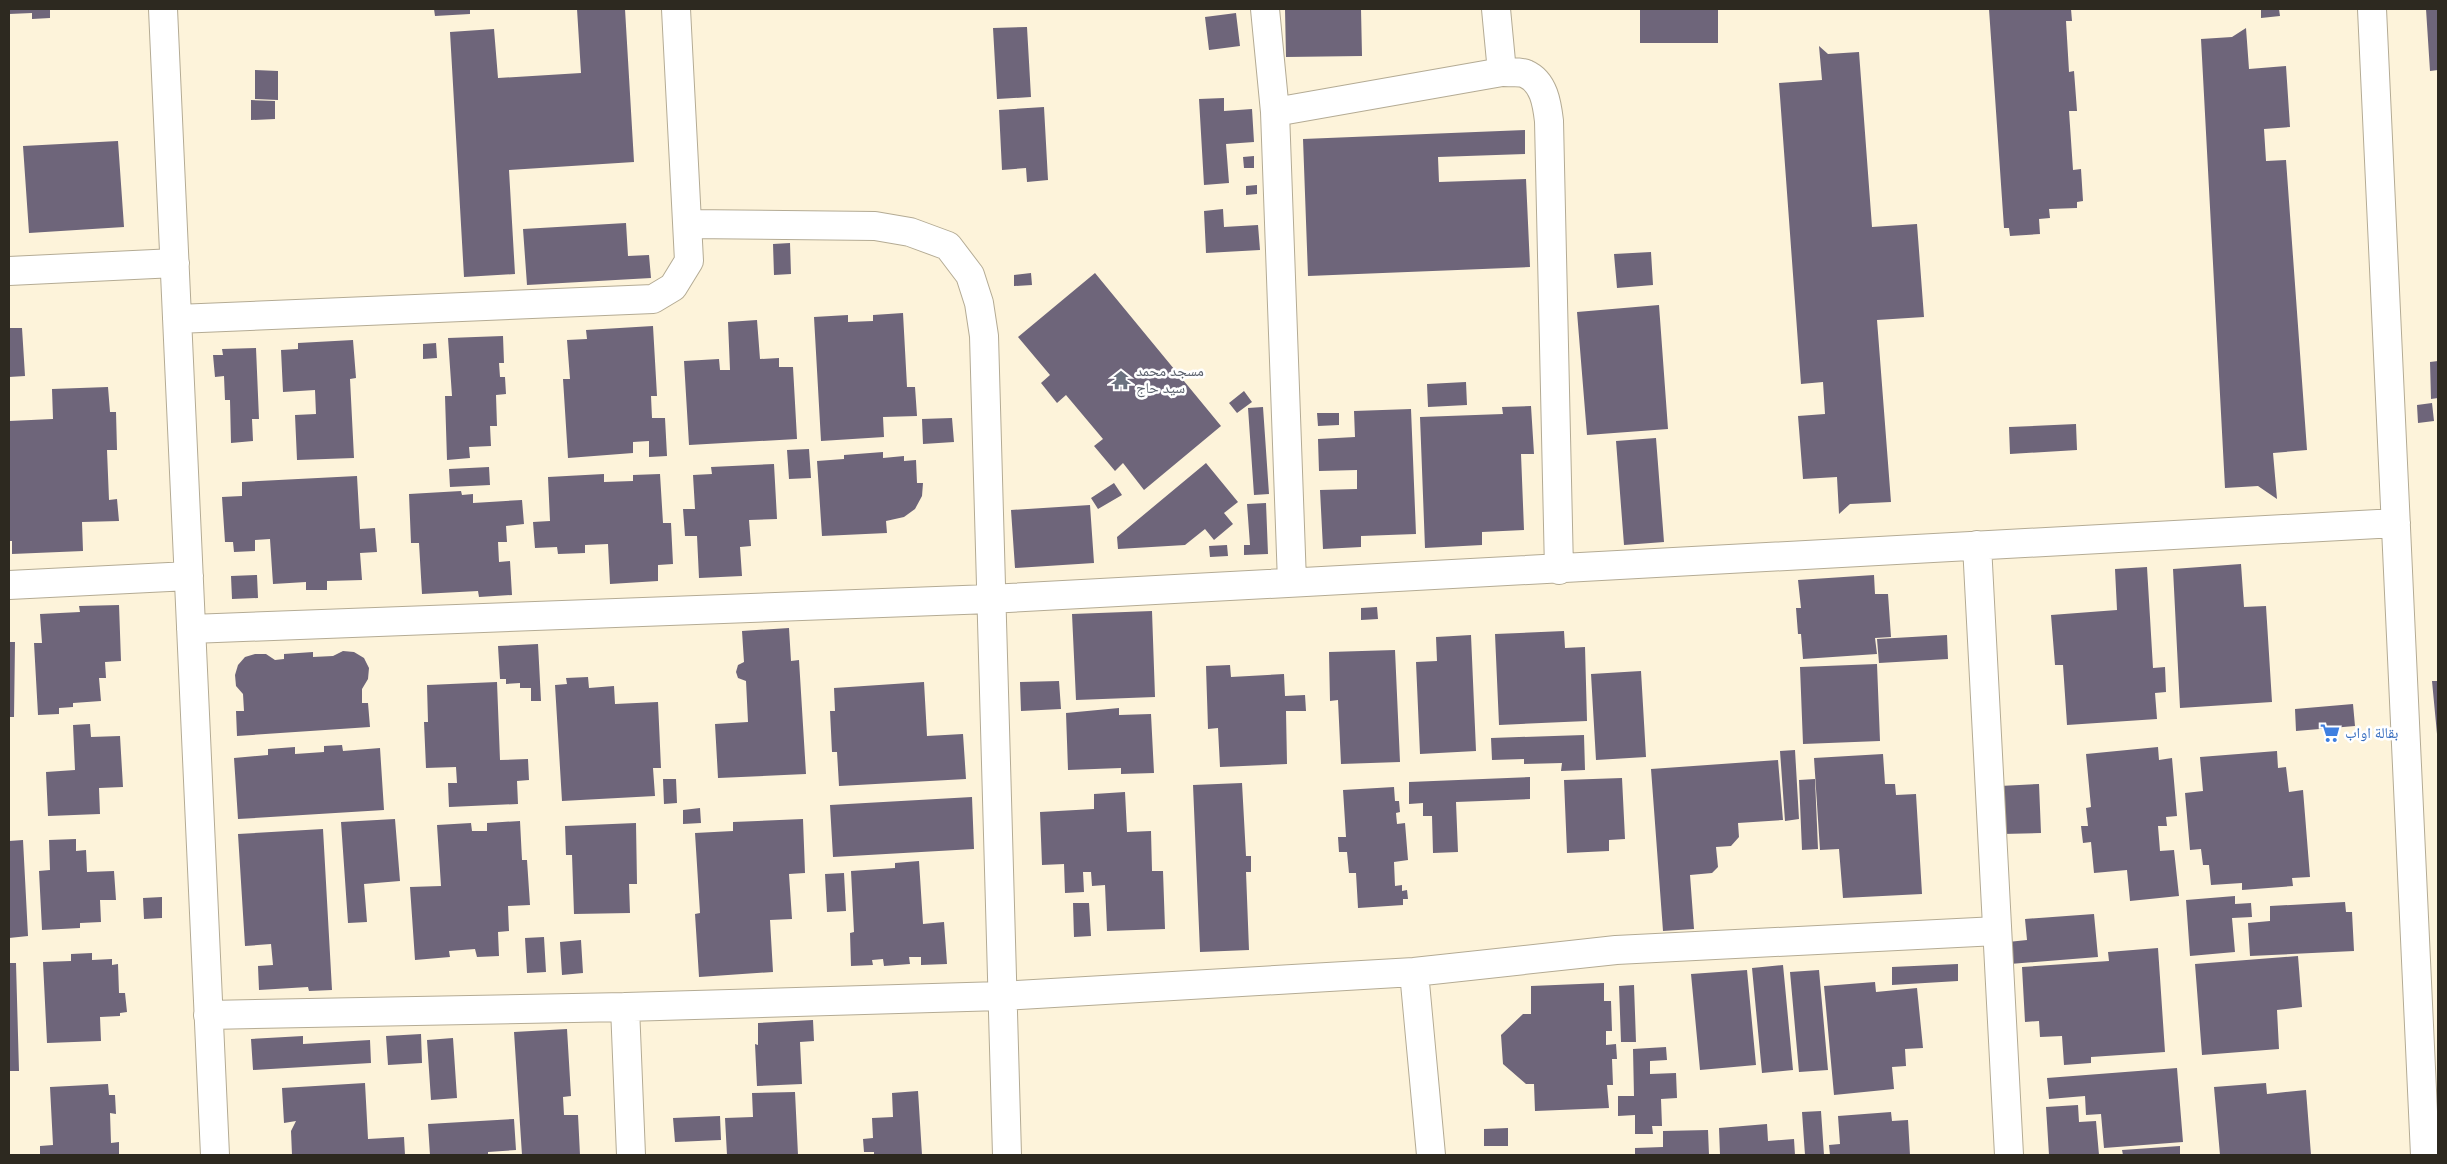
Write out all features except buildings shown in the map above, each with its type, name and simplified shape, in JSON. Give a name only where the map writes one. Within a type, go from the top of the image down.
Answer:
[{"type":"street","points":[[163,9],[215,1155]]},
{"type":"street","points":[[177,318],[653,299],[673,287],[689,261],[689,224],[676,9]]},
{"type":"street","points":[[1265,9],[1275,112],[1292,582]]},
{"type":"street","points":[[1496,9],[1502,72]]},
{"type":"street","points":[[2372,9],[2396,523],[2427,944],[2425,1155]]},
{"type":"street","points":[[1275,112],[1502,72],[1525,73],[1539,85],[1547,102],[1559,570]]},
{"type":"street","points":[[689,224],[875,226],[910,232],[948,246],[970,275],[979,303],[984,336],[1001,996],[1007,1155]]},
{"type":"street","points":[[9,271],[174,263]]},
{"type":"street","points":[[191,629],[990,599],[1292,582],[1559,570],[1977,544],[2396,523]]},
{"type":"street","points":[[1977,544],[2009,1155]]},
{"type":"street","points":[[9,585],[189,576]]},
{"type":"street","points":[[208,1015],[625,1007],[1001,996],[1414,972],[1616,950],[1998,931]]},
{"type":"street","points":[[1414,972],[1431,1155]]},
{"type":"street","points":[[625,1007],[631,1155]]},
{"type":"place","name":"مسجد محمد سيد حاج","points":[[1121,380]]},
{"type":"place","name":"بقالة اواب","points":[[2330,733]]}]
